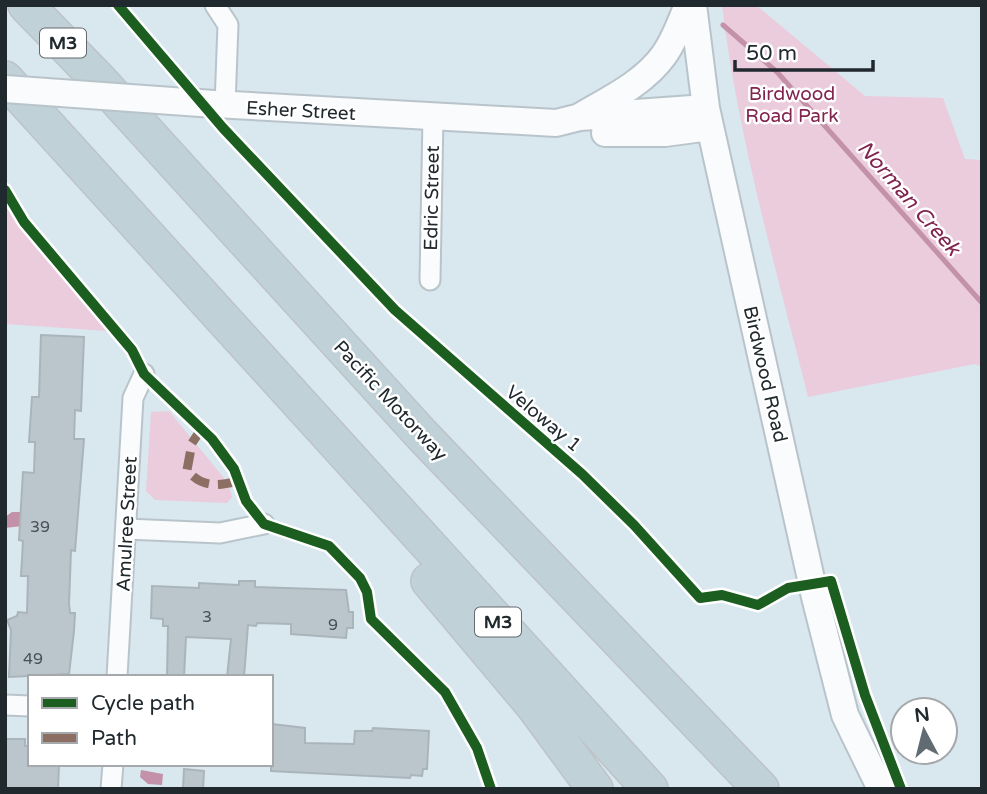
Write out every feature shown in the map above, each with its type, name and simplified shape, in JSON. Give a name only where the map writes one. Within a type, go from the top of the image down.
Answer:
[{"type":"highway","name":"Pacific Motorway","points":[[26,5],[100,80],[422,435],[761,789]]},
{"type":"highway","name":"M3","points":[[5,79],[650,789]]},
{"type":"highway","points":[[347,455],[359,500],[474,631],[595,789]]},
{"type":"main road","name":"Birdwood Road","points":[[689,20],[723,187],[815,597],[845,715],[881,789]]},
{"type":"main road","points":[[568,120],[649,71],[666,53],[689,20]]},
{"type":"main road","name":"Esher Street","points":[[5,89],[220,105],[433,116],[568,120],[708,118]]},
{"type":"main road","name":"Esher Street","points":[[568,120],[581,132],[665,133],[708,118]]},
{"type":"main road","points":[[665,133],[697,152],[716,173],[723,187]]},
{"type":"main road","name":"Birdwood Road","points":[[855,739],[867,789]]},
{"type":"street","points":[[215,5],[228,25],[220,105]]},
{"type":"street","name":"Edric Street","points":[[430,280],[433,116]]},
{"type":"street","name":"Amulree Street","points":[[117,675],[133,398],[144,374]]},
{"type":"street","points":[[126,529],[220,533],[264,524]]},
{"type":"street","points":[[5,705],[28,706]]},
{"type":"street","points":[[111,789],[113,766]]},
{"type":"green space","name":"Birdwood Road Park","points":[[722,5],[756,5],[865,96],[943,98],[965,159],[982,160],[982,367],[975,364],[808,397],[748,153]]},
{"type":"green space","points":[[5,203],[107,331],[5,324]]},
{"type":"green space","points":[[169,411],[228,483],[232,497],[227,503],[155,500],[146,491],[151,412]]},
{"type":"shaded area","points":[[12,512],[22,512],[22,526],[5,528],[5,517]]},
{"type":"shaded area","points":[[141,770],[163,774],[162,785],[148,784],[140,777]]},
{"type":"building","points":[[41,335],[84,337],[81,411],[75,410],[74,439],[84,439],[75,551],[71,550],[69,604],[70,613],[75,613],[69,674],[9,677],[11,630],[7,620],[17,616],[18,612],[27,613],[28,576],[21,576],[23,541],[19,540],[23,472],[34,473],[35,442],[29,442],[32,397],[39,397]]},
{"type":"building","points":[[239,581],[255,581],[255,587],[346,590],[349,612],[353,612],[353,628],[347,628],[346,638],[291,634],[291,624],[248,625],[244,675],[227,675],[231,639],[186,637],[184,675],[167,675],[168,626],[163,626],[163,619],[151,618],[152,586],[199,588],[199,583],[239,585]]},
{"type":"building","points":[[273,724],[305,728],[305,743],[354,744],[355,731],[372,731],[373,728],[429,731],[427,769],[423,769],[422,776],[411,775],[410,778],[271,771]]},
{"type":"building","points":[[5,739],[25,739],[25,746],[28,746],[28,766],[59,766],[58,789],[5,789]]},
{"type":"building","points":[[184,769],[204,771],[203,789],[183,789]]},
{"type":"waterway","name":"Norman Creek","points":[[723,25],[777,72],[982,303]]},
{"type":"marked path","points":[[202,428],[192,443],[187,470],[204,483],[224,484],[238,481]]},
{"type":"cycle path","name":"Veloway 1","points":[[118,5],[223,128],[395,310],[582,474],[634,525],[700,598],[722,595],[758,605],[788,588],[831,581],[865,695],[901,789]]},
{"type":"cycle path","points":[[5,190],[24,222],[132,350],[144,374],[212,439],[234,469],[246,501],[264,524],[329,546],[360,578],[367,592],[371,619],[445,692],[477,748],[491,789]]}]
